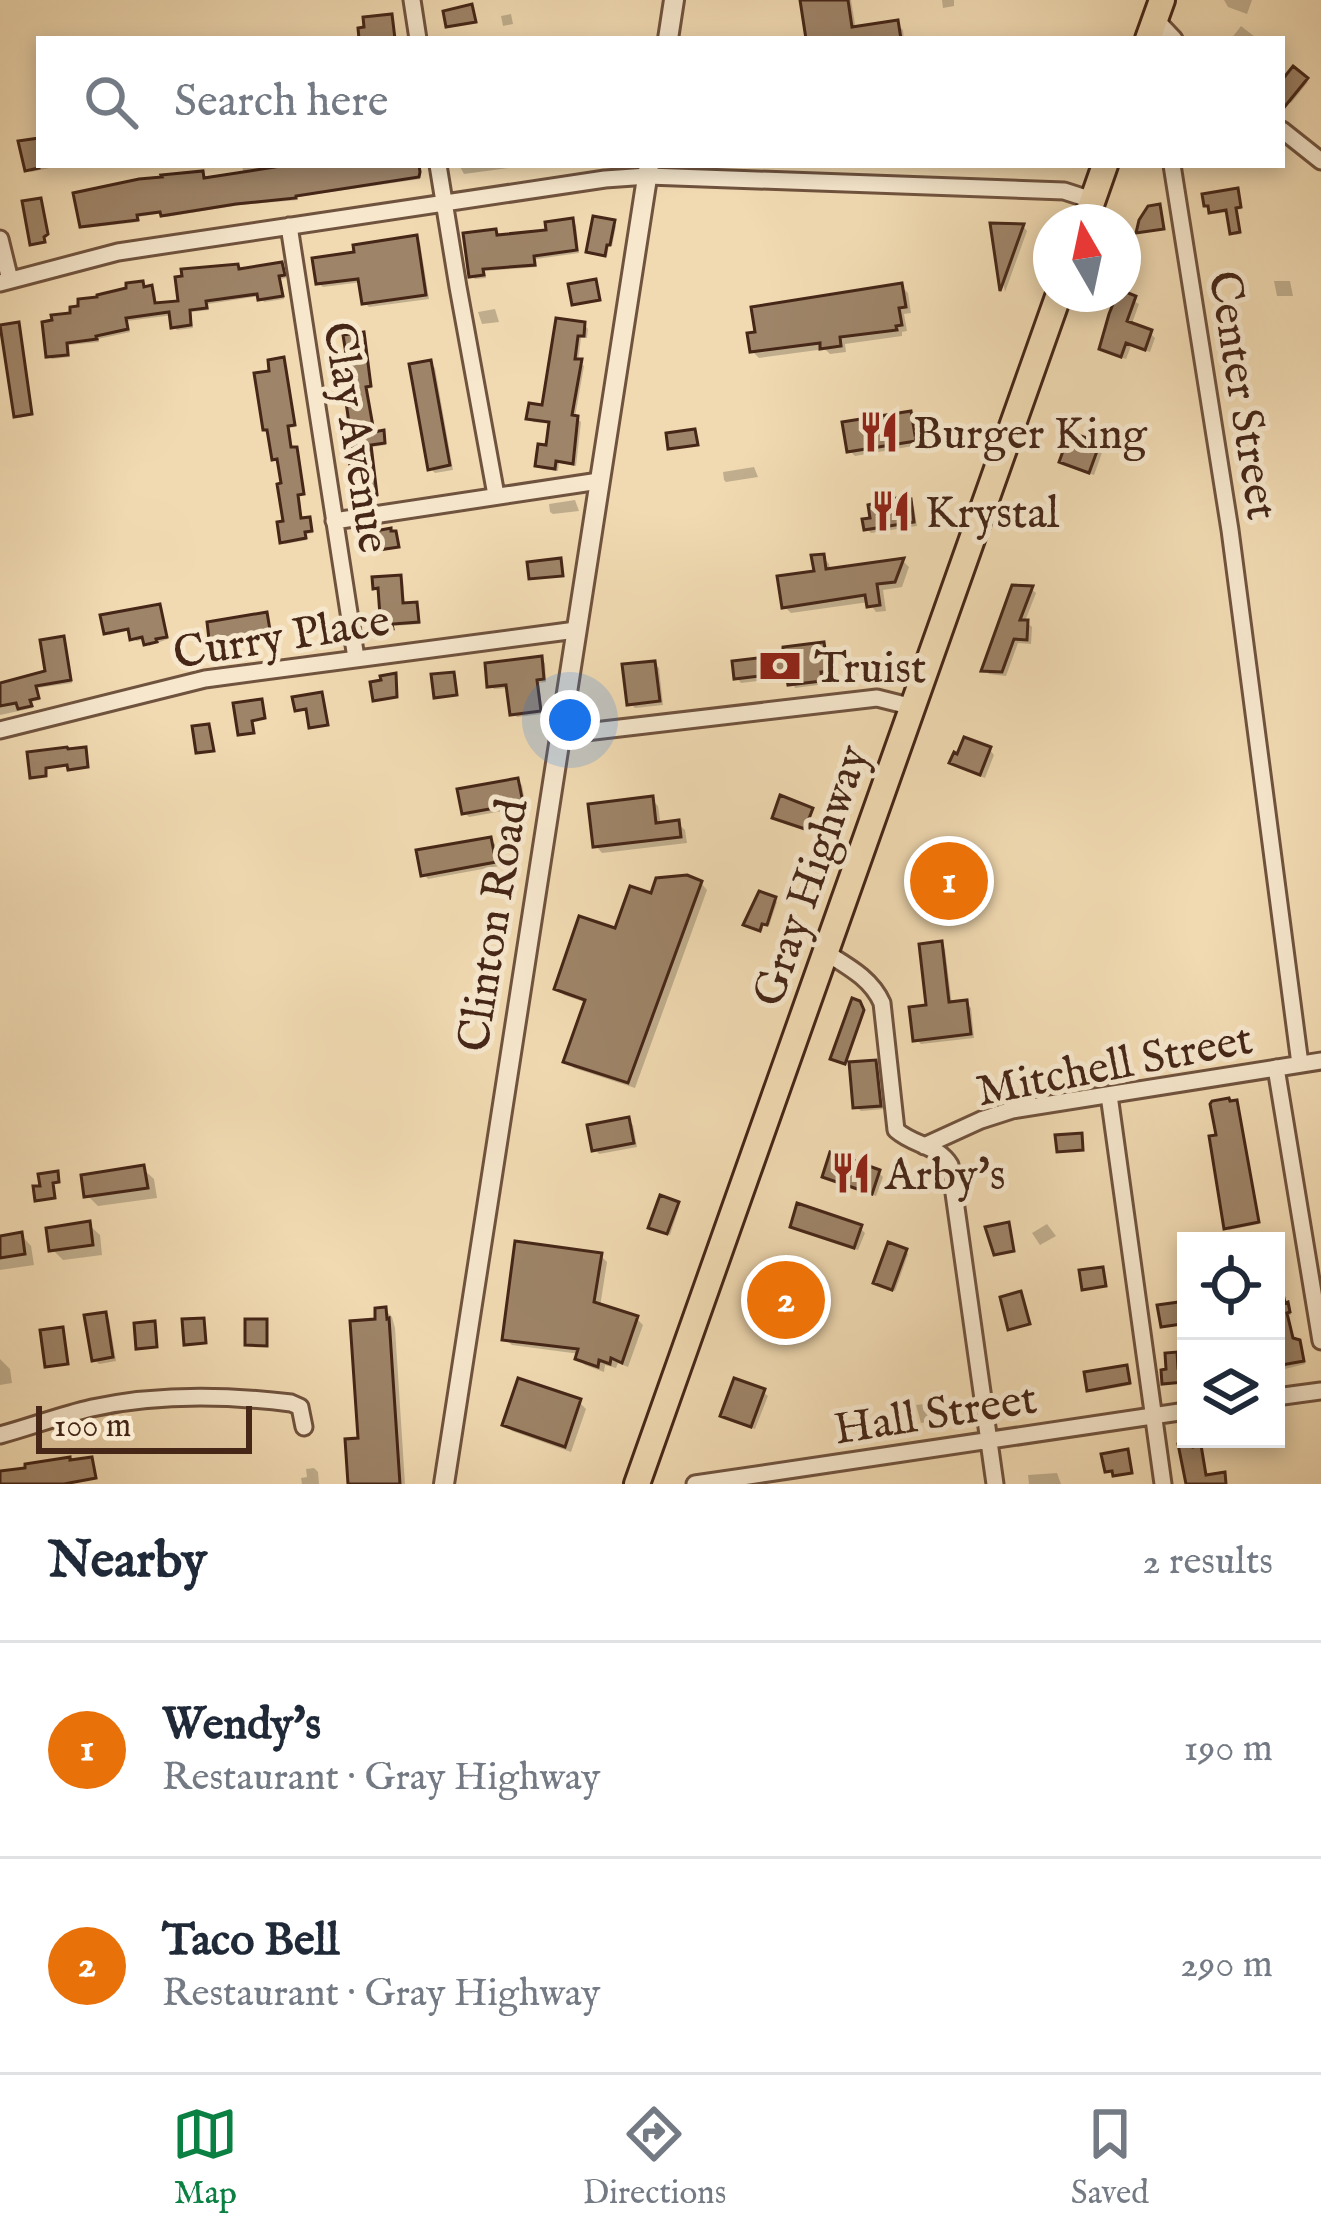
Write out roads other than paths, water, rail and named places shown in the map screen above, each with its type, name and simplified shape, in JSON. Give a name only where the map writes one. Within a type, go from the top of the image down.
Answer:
[{"type":"highway","points":[[1091,204],[1104,168]]},
{"type":"highway","name":"Gray Highway","points":[[638,1484],[1053,312]]},
{"type":"street","points":[[412,0],[418,36]]},
{"type":"street","points":[[668,36],[674,0]]},
{"type":"street","points":[[1285,132],[1320,159]]},
{"type":"street","points":[[438,168],[496,495]]},
{"type":"street","name":"Center Street","points":[[1172,168],[1236,572],[1300,1064]]},
{"type":"street","points":[[0,239],[5,281],[118,252],[648,170],[1064,191],[1080,204]]},
{"type":"street","name":"Clinton Road","points":[[444,1484],[648,170]]},
{"type":"street","name":"Clay Avenue","points":[[289,226],[356,658]]},
{"type":"street","points":[[334,521],[599,481]]},
{"type":"street","name":"Curry Place","points":[[0,730],[205,679],[576,630]]},
{"type":"street","points":[[561,733],[877,698],[913,707]]},
{"type":"street","points":[[825,952],[877,990],[886,1024],[896,1130],[910,1141],[942,1152],[950,1165],[995,1484]]},
{"type":"street","name":"Mitchell Street","points":[[924,1146],[1012,1110],[1321,1061]]},
{"type":"street","points":[[1276,1068],[1321,1341]]},
{"type":"street","points":[[1109,1094],[1162,1484]]},
{"type":"street","points":[[1285,1396],[1321,1390]]},
{"type":"street","points":[[0,1435],[89,1408],[158,1400],[291,1403],[300,1407],[304,1426]]},
{"type":"street","name":"Hall Street","points":[[695,1484],[1177,1412]]},
{"type":"street","points":[[825,1465],[828,1484]]},
{"type":"place","name":"Burger King","points":[[879,432]]},
{"type":"place","name":"Krystal","points":[[891,511]]},
{"type":"place","name":"Truist","points":[[780,666]]},
{"type":"place","name":"Wendy's","points":[[949,881]]},
{"type":"place","name":"Arby's","points":[[851,1173]]},
{"type":"place","name":"Taco Bell","points":[[786,1300]]}]
